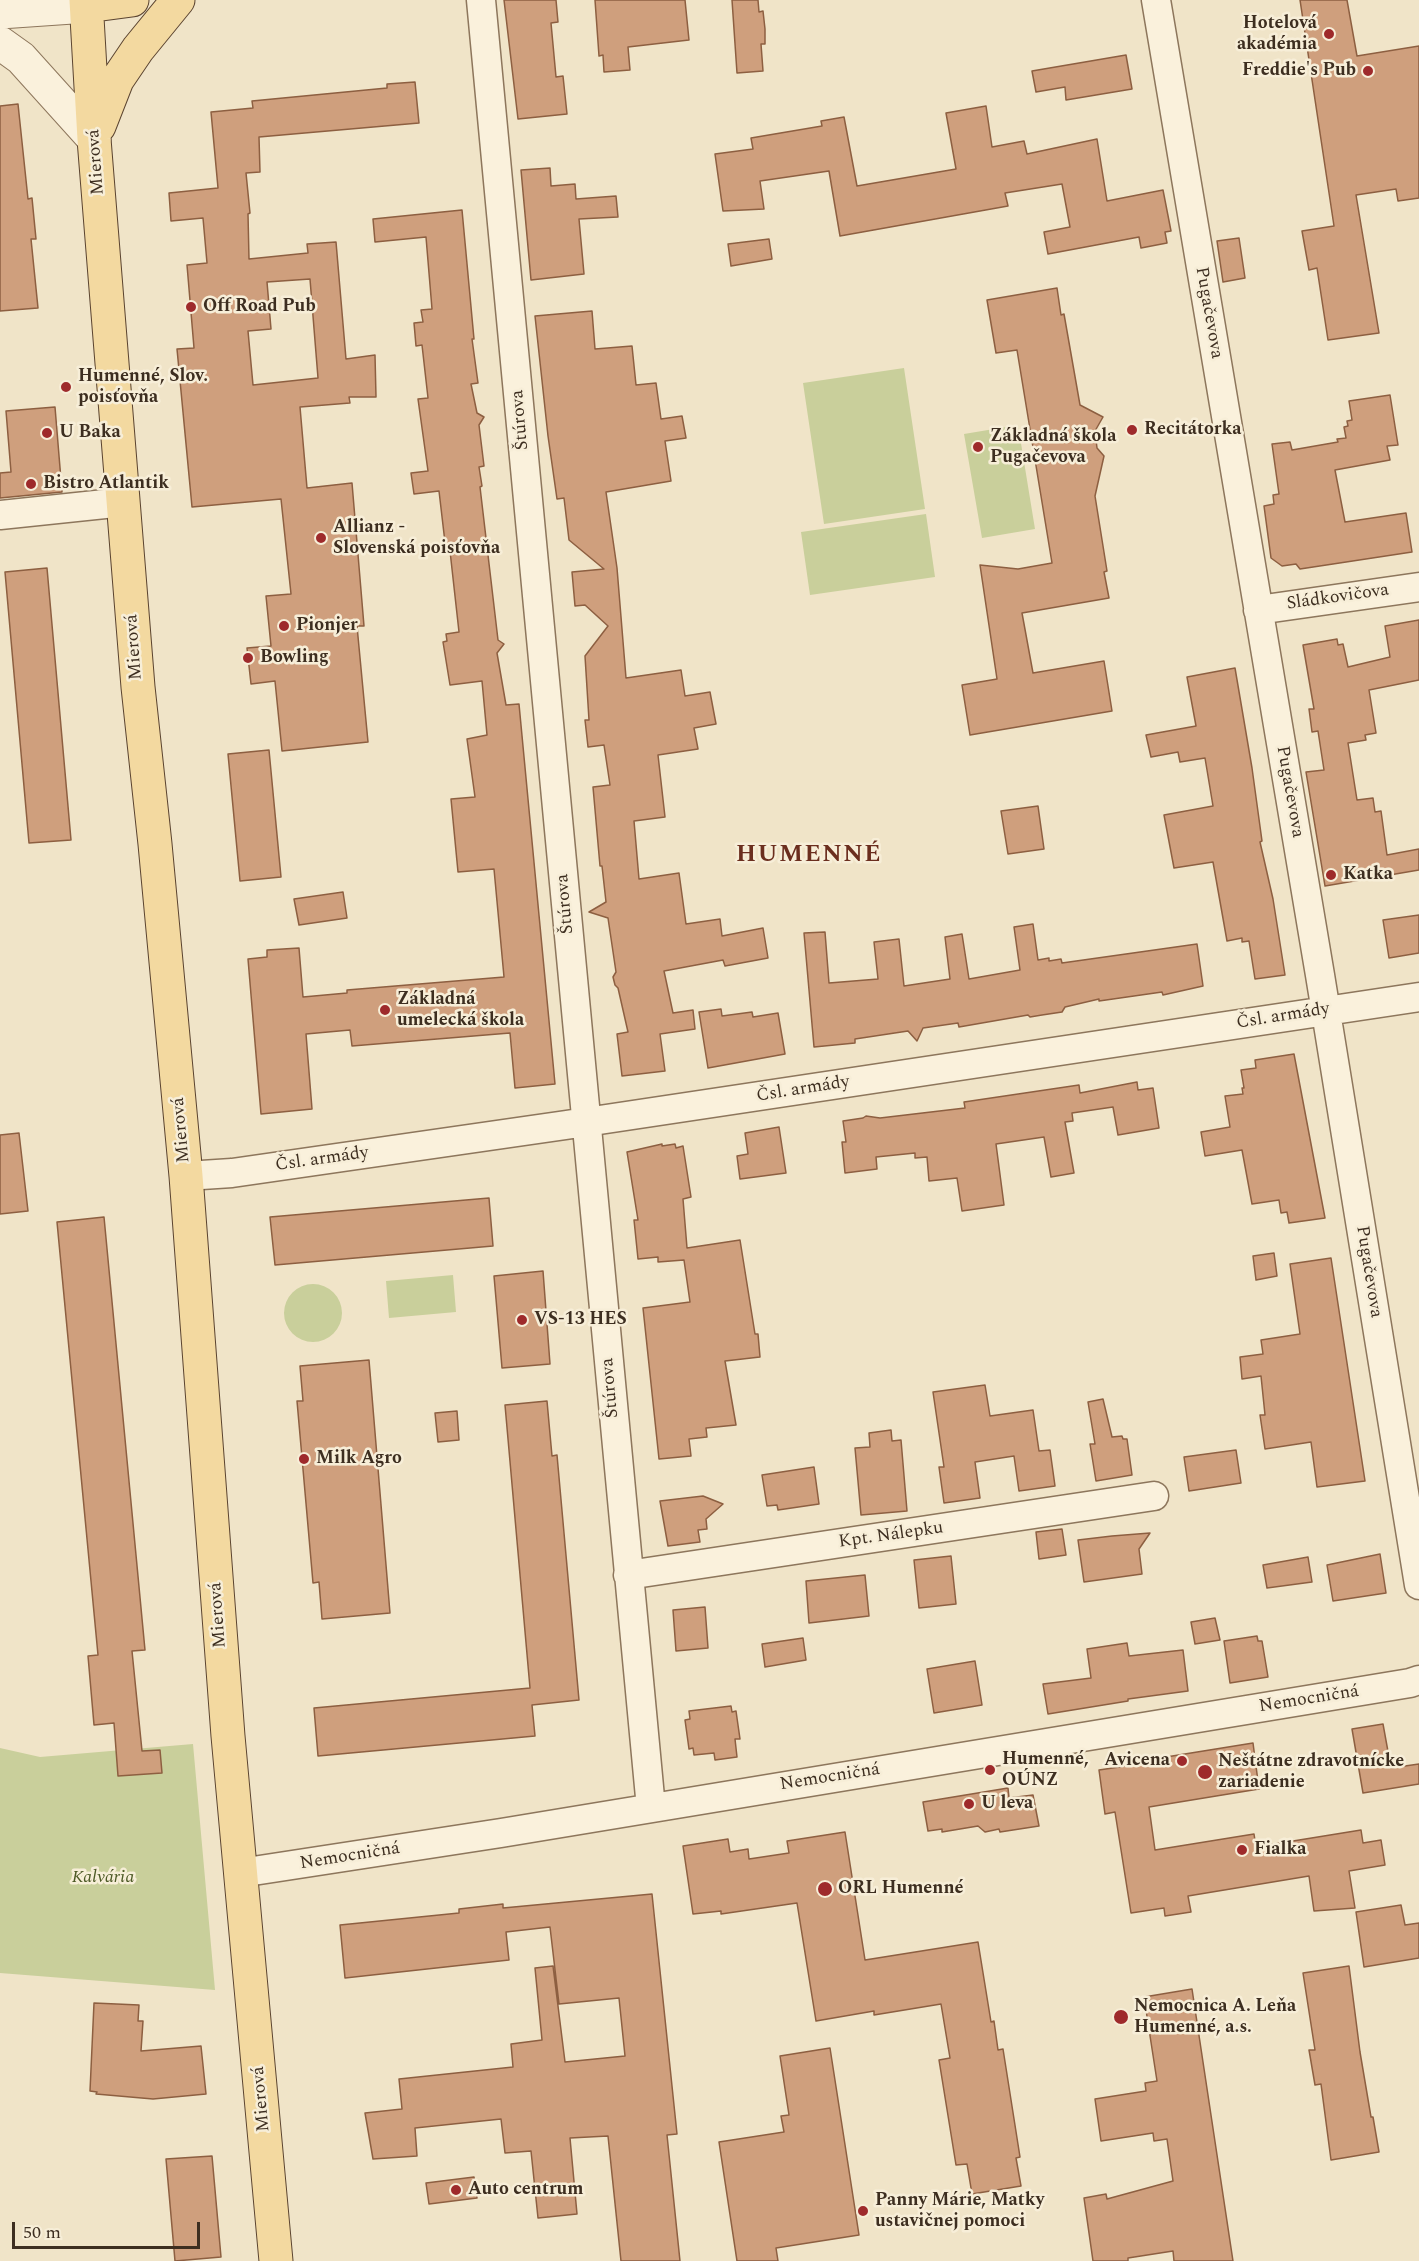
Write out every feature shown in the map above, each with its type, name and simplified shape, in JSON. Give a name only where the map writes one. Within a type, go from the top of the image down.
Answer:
[{"type":"main road","points":[[87,3],[132,0]]},
{"type":"main road","points":[[94,139],[117,80],[138,49],[178,0]]},
{"type":"main road","name":"Mierová","points":[[87,3],[94,139],[138,687],[186,1176],[224,1687],[276,2261]]},
{"type":"street","name":"Štúrova","points":[[481,0],[651,1808]]},
{"type":"street","name":"Pugačevova","points":[[1156,0],[1419,1585]]},
{"type":"street","points":[[0,12],[87,3]]},
{"type":"street","points":[[0,43],[21,58],[94,139]]},
{"type":"street","points":[[0,514],[124,502]]},
{"type":"street","name":"Sládkovičova","points":[[1258,610],[1419,587]]},
{"type":"street","name":"Čsl. armády","points":[[186,1176],[232,1173],[586,1122],[1419,997]]},
{"type":"street","name":"Kpt. Nálepku","points":[[628,1575],[1154,1497]]},
{"type":"street","name":"Nemocničná","points":[[240,1873],[651,1808],[1419,1680]]},
{"type":"green space","points":[[904,368],[925,509],[824,524],[803,383]]},
{"type":"green space","points":[[1018,425],[1035,529],[982,538],[964,434]]},
{"type":"green space","points":[[926,514],[935,577],[810,595],[801,532]]},
{"type":"green space","points":[[453,1275],[456,1312],[389,1318],[386,1281]]},
{"type":"green space","points":[[307,1284],[319,1284],[334,1292],[342,1307],[342,1319],[334,1334],[319,1342],[307,1342],[292,1334],[284,1319],[284,1307],[292,1292]]},
{"type":"green space","name":"Kalvária","points":[[193,1744],[215,1990],[0,1973],[0,1748],[40,1757]]},
{"type":"building","points":[[504,0],[556,0],[558,22],[551,23],[556,77],[563,76],[567,114],[518,119]]},
{"type":"building","points":[[595,0],[685,0],[689,40],[628,47],[630,70],[604,72],[603,55],[599,56]]},
{"type":"building","points":[[732,0],[758,0],[759,12],[763,11],[765,44],[761,44],[763,71],[737,73]]},
{"type":"building","points":[[1300,0],[1347,0],[1357,56],[1419,46],[1419,198],[1398,201],[1396,189],[1356,195],[1379,333],[1328,340],[1317,268],[1309,270],[1302,231],[1334,226]]},
{"type":"building","points":[[1126,55],[1132,89],[1066,100],[1065,87],[1036,92],[1032,71]]},
{"type":"building","points":[[415,82],[419,123],[259,137],[260,172],[246,173],[250,213],[248,214],[249,259],[308,253],[307,244],[336,242],[346,359],[375,355],[376,397],[349,397],[350,403],[300,407],[307,488],[352,483],[364,626],[357,626],[368,742],[282,751],[275,681],[251,684],[247,648],[271,646],[266,596],[291,594],[281,499],[192,507],[177,349],[194,348],[187,265],[207,263],[203,218],[171,221],[169,193],[218,188],[211,112],[253,108],[252,101],[387,88],[387,84]],"holes":[[[310,279],[318,378],[253,385],[248,331],[271,329],[267,282]]]},
{"type":"building","points":[[18,104],[28,199],[32,198],[36,239],[31,239],[38,308],[0,311],[0,106]]},
{"type":"building","points":[[986,106],[992,147],[1024,141],[1027,154],[1097,139],[1107,201],[1163,190],[1171,231],[1165,232],[1167,243],[1141,248],[1139,237],[1048,254],[1044,232],[1070,227],[1062,184],[1005,193],[1008,206],[840,236],[829,171],[760,181],[764,209],[723,211],[715,154],[753,149],[751,138],[822,126],[821,121],[844,117],[857,186],[956,169],[946,113]]},
{"type":"building","points":[[550,168],[551,186],[575,184],[576,199],[616,196],[618,217],[579,219],[584,274],[531,280],[521,170]]},
{"type":"building","points":[[462,210],[474,339],[472,339],[478,383],[471,384],[477,413],[484,417],[479,425],[484,466],[479,467],[482,486],[480,487],[498,640],[504,644],[497,653],[506,705],[519,704],[555,1084],[515,1088],[510,1033],[352,1046],[350,1030],[306,1034],[312,1109],[261,1114],[248,959],[267,957],[267,950],[299,948],[303,997],[347,993],[347,990],[504,977],[494,869],[458,872],[451,799],[475,797],[467,739],[487,735],[482,681],[450,685],[443,642],[447,641],[446,634],[459,632],[450,551],[446,551],[439,491],[414,494],[411,473],[428,471],[418,399],[428,398],[422,345],[416,346],[414,323],[423,322],[421,310],[432,309],[426,237],[375,242],[373,219]]},
{"type":"building","points":[[1239,238],[1245,278],[1223,282],[1217,241]]},
{"type":"building","points":[[769,239],[772,259],[731,266],[728,244]]},
{"type":"building","points":[[1057,288],[1061,315],[1064,314],[1080,405],[1103,417],[1095,431],[1097,448],[1104,456],[1095,496],[1109,598],[1022,613],[1033,673],[1104,661],[1112,711],[970,735],[962,685],[997,679],[980,565],[1018,569],[1052,563],[1017,350],[996,353],[987,300]]},
{"type":"building","points":[[592,311],[595,349],[632,346],[636,385],[656,383],[661,419],[682,416],[686,438],[665,441],[671,481],[606,492],[617,568],[626,678],[681,670],[685,696],[710,692],[716,724],[694,728],[698,749],[658,755],[665,817],[634,821],[639,879],[679,873],[686,924],[720,919],[722,936],[763,928],[768,958],[725,966],[723,960],[664,971],[673,1013],[693,1010],[695,1029],[660,1034],[665,1071],[622,1076],[617,1034],[628,1032],[618,988],[613,977],[616,972],[608,918],[589,912],[606,902],[602,866],[600,866],[593,787],[610,785],[604,745],[588,747],[585,720],[589,720],[585,656],[608,626],[585,605],[575,606],[572,572],[604,569],[569,540],[564,498],[557,499],[535,316]]},
{"type":"building","points":[[1390,395],[1398,445],[1387,446],[1390,460],[1335,470],[1345,522],[1406,513],[1412,552],[1300,569],[1296,564],[1282,566],[1271,558],[1264,506],[1274,504],[1273,495],[1279,494],[1272,444],[1290,442],[1292,450],[1338,442],[1337,439],[1346,438],[1344,427],[1348,426],[1347,421],[1352,420],[1349,401]]},
{"type":"building","points":[[55,407],[62,492],[0,498],[0,473],[11,472],[6,411]]},
{"type":"building","points":[[47,568],[71,840],[29,843],[5,572]]},
{"type":"building","points":[[1419,620],[1419,680],[1369,690],[1376,733],[1365,735],[1366,740],[1348,743],[1357,800],[1373,798],[1375,812],[1381,811],[1387,855],[1419,849],[1419,870],[1325,886],[1306,772],[1324,770],[1318,731],[1312,732],[1309,709],[1314,709],[1303,645],[1337,639],[1338,645],[1343,644],[1348,667],[1390,657],[1385,626]]},
{"type":"building","points":[[1235,668],[1252,768],[1262,841],[1260,842],[1273,899],[1285,975],[1255,979],[1249,941],[1242,942],[1242,938],[1227,941],[1213,862],[1174,868],[1164,815],[1213,806],[1205,758],[1180,762],[1178,752],[1151,757],[1146,735],[1196,726],[1187,677]]},
{"type":"building","points":[[269,750],[281,877],[240,881],[228,754]]},
{"type":"building","points":[[1038,806],[1044,849],[1008,854],[1001,811]]},
{"type":"building","points":[[343,892],[347,918],[299,925],[294,899]]},
{"type":"building","points":[[1419,915],[1419,953],[1389,958],[1383,920]]},
{"type":"building","points":[[1033,924],[1038,960],[1061,959],[1062,963],[1197,944],[1203,986],[1163,995],[1162,992],[1099,1001],[1099,999],[1065,1007],[1062,1012],[1030,1017],[1028,1015],[959,1027],[958,1023],[923,1028],[917,1041],[908,1031],[855,1039],[855,1043],[814,1047],[804,933],[825,932],[829,983],[878,979],[874,942],[899,939],[904,986],[950,979],[945,937],[962,934],[969,979],[1020,970],[1014,927]]},
{"type":"building","points":[[721,1009],[722,1016],[752,1012],[753,1017],[778,1013],[785,1054],[708,1068],[699,1012]]},
{"type":"building","points":[[1294,1054],[1325,1218],[1289,1223],[1287,1212],[1281,1213],[1279,1200],[1252,1204],[1242,1150],[1205,1156],[1201,1132],[1230,1127],[1225,1096],[1243,1094],[1241,1070],[1256,1068],[1255,1060]]},
{"type":"building","points":[[1137,1082],[1138,1090],[1153,1088],[1159,1128],[1118,1135],[1113,1107],[1072,1113],[1073,1121],[1065,1122],[1074,1173],[1051,1177],[1044,1137],[996,1144],[1004,1205],[962,1211],[957,1178],[929,1181],[927,1157],[915,1158],[915,1153],[876,1157],[877,1169],[845,1173],[842,1142],[846,1142],[843,1121],[866,1116],[880,1118],[965,1108],[964,1102],[1079,1085],[1080,1093]]},
{"type":"building","points":[[779,1127],[786,1173],[740,1179],[737,1156],[748,1154],[745,1133]]},
{"type":"building","points":[[19,1133],[28,1211],[0,1214],[0,1135]]},
{"type":"building","points":[[662,1144],[662,1146],[675,1144],[676,1148],[683,1146],[691,1197],[683,1199],[687,1248],[740,1240],[755,1334],[758,1334],[760,1357],[725,1361],[736,1425],[706,1428],[707,1437],[689,1439],[691,1456],[659,1459],[643,1308],[690,1302],[684,1260],[658,1262],[658,1257],[638,1259],[634,1220],[638,1220],[627,1152]]},
{"type":"building","points":[[489,1198],[493,1246],[275,1265],[270,1217]]},
{"type":"building","points":[[104,1217],[145,1650],[132,1651],[142,1751],[160,1750],[162,1773],[118,1776],[114,1723],[94,1725],[88,1656],[98,1655],[57,1222]]},
{"type":"building","points":[[1274,1253],[1277,1276],[1256,1280],[1253,1256]]},
{"type":"building","points":[[1331,1258],[1365,1481],[1317,1487],[1311,1442],[1265,1449],[1260,1415],[1265,1415],[1261,1376],[1242,1379],[1240,1357],[1263,1354],[1261,1340],[1300,1334],[1290,1264]]},
{"type":"building","name":"VS-13 HES","points":[[543,1271],[550,1364],[502,1368],[494,1276]]},
{"type":"building","points":[[369,1360],[390,1613],[322,1619],[319,1582],[313,1583],[297,1401],[303,1401],[300,1366]]},
{"type":"building","points":[[985,1385],[990,1416],[1033,1410],[1039,1451],[1050,1450],[1055,1486],[1019,1491],[1014,1456],[975,1462],[980,1498],[944,1503],[939,1467],[944,1467],[933,1392]]},
{"type":"building","points":[[1103,1399],[1112,1437],[1122,1436],[1123,1439],[1127,1439],[1132,1475],[1096,1481],[1090,1444],[1095,1444],[1088,1402]]},
{"type":"building","points":[[547,1401],[552,1456],[557,1455],[579,1700],[532,1705],[535,1736],[318,1756],[314,1708],[530,1688],[505,1405]]},
{"type":"building","points":[[457,1411],[459,1440],[438,1442],[435,1413]]},
{"type":"building","points":[[891,1430],[892,1441],[901,1440],[907,1511],[861,1515],[855,1448],[870,1447],[869,1433]]},
{"type":"building","points":[[1236,1450],[1241,1483],[1189,1491],[1184,1457]]},
{"type":"building","points":[[814,1467],[819,1504],[778,1510],[777,1505],[767,1506],[762,1475]]},
{"type":"building","points":[[703,1496],[723,1504],[706,1519],[707,1529],[698,1530],[700,1542],[668,1546],[660,1501]]},
{"type":"building","points":[[1062,1529],[1066,1555],[1039,1559],[1036,1532]]},
{"type":"building","points":[[1150,1533],[1139,1549],[1142,1574],[1084,1582],[1078,1540]]},
{"type":"building","points":[[1380,1554],[1386,1593],[1333,1601],[1327,1565]]},
{"type":"building","points":[[951,1556],[956,1604],[919,1608],[914,1560]]},
{"type":"building","points":[[1308,1557],[1312,1582],[1267,1588],[1263,1565]]},
{"type":"building","points":[[865,1575],[869,1616],[809,1623],[806,1581]]},
{"type":"building","points":[[705,1607],[708,1648],[676,1651],[673,1610]]},
{"type":"building","points":[[1215,1618],[1220,1640],[1195,1644],[1191,1622]]},
{"type":"building","points":[[1257,1636],[1258,1641],[1262,1641],[1268,1677],[1230,1683],[1224,1641]]},
{"type":"building","points":[[803,1638],[806,1660],[765,1667],[762,1644]]},
{"type":"building","points":[[1127,1643],[1129,1656],[1183,1650],[1188,1691],[1128,1699],[1128,1701],[1048,1714],[1043,1684],[1091,1678],[1087,1649]]},
{"type":"building","points":[[975,1661],[982,1705],[934,1713],[927,1669]]},
{"type":"building","points":[[731,1706],[732,1712],[736,1711],[740,1739],[735,1739],[737,1757],[715,1760],[714,1753],[694,1755],[693,1748],[689,1749],[685,1720],[690,1719],[689,1711]]},
{"type":"building","points":[[1383,1724],[1391,1768],[1419,1764],[1419,1784],[1363,1793],[1352,1729]]},
{"type":"building","points":[[1253,1743],[1259,1789],[1149,1807],[1155,1850],[1254,1834],[1256,1847],[1361,1830],[1363,1843],[1381,1840],[1385,1865],[1349,1871],[1355,1908],[1314,1911],[1309,1876],[1188,1896],[1191,1912],[1165,1916],[1164,1908],[1131,1913],[1115,1812],[1105,1814],[1099,1770]]},
{"type":"building","points":[[1008,1788],[1009,1798],[1033,1795],[1039,1826],[1000,1832],[999,1829],[985,1832],[978,1826],[942,1832],[942,1829],[928,1831],[923,1802]]},
{"type":"building","points":[[845,1832],[865,1960],[978,1942],[991,2022],[994,2021],[998,2050],[1003,2049],[1020,2157],[1016,2158],[1021,2186],[972,2194],[967,2164],[956,2165],[939,2060],[950,2058],[941,2004],[874,2015],[874,2011],[816,2021],[797,1903],[721,1914],[721,1911],[693,1914],[683,1846],[728,1839],[730,1852],[748,1849],[749,1859],[789,1853],[787,1841]]},
{"type":"building","points":[[652,1894],[677,2134],[667,2135],[680,2261],[621,2261],[608,2136],[570,2138],[577,2214],[538,2218],[531,2151],[505,2153],[501,2119],[415,2128],[417,2156],[373,2159],[365,2113],[402,2109],[399,2079],[513,2067],[511,2044],[542,2040],[535,1968],[553,1966],[565,2062],[625,2056],[619,1998],[559,2004],[550,1927],[506,1932],[509,1960],[345,1978],[340,1925],[459,1913],[459,1909],[503,1904],[503,1908]]},
{"type":"building","points":[[1401,1905],[1405,1925],[1419,1923],[1419,1958],[1364,1967],[1356,1912]]},
{"type":"building","points":[[1349,1966],[1360,2052],[1379,2152],[1331,2160],[1321,2084],[1315,2085],[1309,2050],[1315,2050],[1303,1973]]},
{"type":"building","points":[[1192,1989],[1233,2261],[1174,2261],[1173,2251],[1128,2258],[1128,2261],[1093,2261],[1084,2198],[1106,2194],[1107,2199],[1173,2181],[1167,2139],[1154,2141],[1153,2133],[1101,2141],[1095,2099],[1146,2091],[1145,2083],[1157,2081],[1144,1997]]},
{"type":"building","points":[[94,2003],[139,2005],[138,2021],[143,2021],[141,2051],[201,2046],[206,2094],[153,2099],[96,2094],[97,2092],[90,2091]]},
{"type":"building","points":[[830,2048],[859,2235],[776,2248],[778,2261],[737,2261],[719,2142],[784,2132],[781,2116],[789,2115],[780,2056]]},
{"type":"building","points":[[212,2156],[221,2257],[175,2261],[166,2159]]},
{"type":"building","name":"Auto centrum","points":[[474,2177],[477,2198],[429,2204],[426,2183]]},
{"type":"place","name":"Hotelová akadémia","points":[[1329,34]]},
{"type":"place","name":"Freddie's Pub","points":[[1368,71]]},
{"type":"place","name":"Off Road Pub","points":[[191,307]]},
{"type":"place","name":"Humenné, Slov. poisťovňa","points":[[66,387]]},
{"type":"place","name":"Recitátorka","points":[[1132,430]]},
{"type":"place","name":"U Baka","points":[[47,433]]},
{"type":"place","name":"Základná škola Pugačevova","points":[[978,447]]},
{"type":"place","name":"Bistro Atlantik","points":[[31,484]]},
{"type":"place","name":"Allianz - Slovenská poisťovňa","points":[[321,538]]},
{"type":"place","name":"Pionjer","points":[[284,626]]},
{"type":"place","name":"Bowling","points":[[248,658]]},
{"type":"place","name":"Katka","points":[[1331,875]]},
{"type":"place","name":"Základná umelecká škola","points":[[385,1010]]},
{"type":"place","name":"VS-13 HES","points":[[522,1320]]},
{"type":"place","name":"Milk Agro","points":[[304,1459]]},
{"type":"place","name":"Avicena","points":[[1182,1761]]},
{"type":"place","name":"Humenné, OÚNZ","points":[[990,1770]]},
{"type":"place","name":"Neštátne zdravotnícke zariadenie","points":[[1205,1772]]},
{"type":"place","name":"U leva","points":[[969,1804]]},
{"type":"place","name":"Fialka","points":[[1242,1850]]},
{"type":"place","name":"ORL Humenné","points":[[825,1889]]},
{"type":"place","name":"Nemocnica A. Leňa Humenné, a.s.","points":[[1121,2017]]},
{"type":"place","name":"Auto centrum","points":[[456,2190]]},
{"type":"place","name":"Panny Márie, Matky ustavičnej pomoci","points":[[863,2211]]},
{"type":"district","name":"HUMENNÉ","points":[[809,856]]}]
